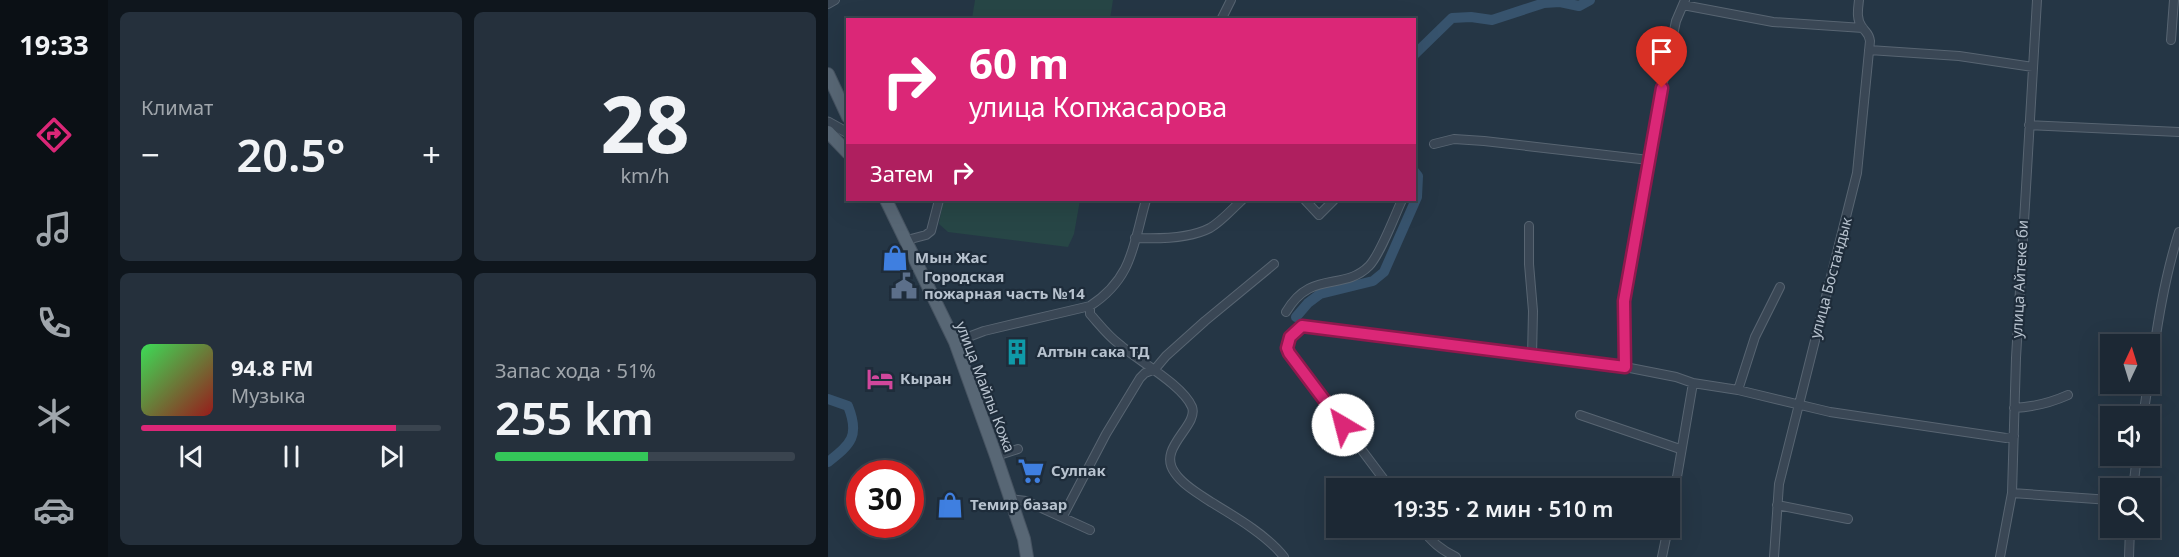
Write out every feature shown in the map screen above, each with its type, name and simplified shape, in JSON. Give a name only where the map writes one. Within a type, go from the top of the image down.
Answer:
[{"type":"main road","points":[[828,91],[829,75]]},
{"type":"main road","points":[[829,75],[846,113]]},
{"type":"main road","points":[[828,132],[846,151]]},
{"type":"main road","name":"улица Майлы Кожа","points":[[886,201],[955,342],[1024,539],[1027,557]]},
{"type":"street","points":[[828,4],[835,0]]},
{"type":"street","points":[[1222,18],[1231,0]]},
{"type":"street","name":"улица Бостандык","points":[[1774,557],[1779,484],[1854,184],[1869,50],[1869,35],[1857,16],[1859,0]]},
{"type":"street","name":"улица Айтеке би","points":[[2001,556],[2012,493],[2014,408],[2037,0]]},
{"type":"street","points":[[2171,40],[2174,0]]},
{"type":"street","points":[[1625,367],[1624,301],[1665,73],[1676,21],[1684,2],[1773,22],[1863,28]]},
{"type":"street","points":[[1869,50],[1959,56],[2032,67]]},
{"type":"street","points":[[828,122],[846,132]]},
{"type":"street","points":[[2029,124],[2179,132]]},
{"type":"street","points":[[1434,144],[1454,139],[1484,141],[1649,160]]},
{"type":"street","points":[[906,240],[926,235],[931,231],[939,201]]},
{"type":"street","points":[[955,342],[984,331],[1090,306],[1104,297],[1123,276],[1146,201]]},
{"type":"street","points":[[1135,238],[1172,237],[1203,231],[1218,222],[1241,201]]},
{"type":"street","points":[[1306,201],[1319,215],[1333,201]]},
{"type":"street","points":[[1286,312],[1291,303],[1308,287],[1358,274],[1370,266],[1402,201]]},
{"type":"street","points":[[1529,226],[1533,311],[1532,356]]},
{"type":"street","points":[[2156,334],[2163,291],[2179,232]]},
{"type":"street","points":[[1063,516],[1140,378],[1155,369],[1197,328],[1274,264]]},
{"type":"street","points":[[1738,390],[1755,337],[1780,287]]},
{"type":"street","points":[[1090,306],[1090,314],[1118,344],[1155,369],[1188,400],[1193,412],[1172,450],[1173,471],[1180,480],[1271,544],[1284,557]]},
{"type":"street","points":[[1383,478],[1289,353],[1287,348],[1290,337],[1304,325],[1348,333],[1625,367],[1676,377],[1693,383],[1738,390],[1798,406],[1931,428],[2006,438],[2014,436]]},
{"type":"street","points":[[1676,478],[1693,383]]},
{"type":"street","points":[[2014,408],[2053,402],[2068,395]]},
{"type":"street","points":[[1580,415],[1680,449]]},
{"type":"street","points":[[996,456],[1018,449]]},
{"type":"street","points":[[2012,493],[2100,499]]},
{"type":"street","points":[[1010,499],[1026,501],[1090,530]]},
{"type":"street","points":[[1777,505],[1848,519]]},
{"type":"street","points":[[1429,538],[1442,550],[1456,557]]},
{"type":"street","points":[[1662,557],[1666,538]]},
{"type":"street","points":[[2129,557],[2130,538]]},
{"type":"green space","points":[[975,0],[1113,0],[1110,18],[972,18]]},
{"type":"green space","points":[[943,201],[1080,201],[1074,234],[1068,247],[948,232],[939,224]]},
{"type":"waterway","points":[[1416,53],[1452,18],[1471,17],[1492,20],[1544,3],[1560,2],[1579,6],[1590,0]]},
{"type":"waterway","points":[[1416,174],[1418,176],[1416,199]]},
{"type":"waterway","points":[[1296,317],[1308,303],[1320,294],[1373,281],[1384,272],[1415,201]]},
{"type":"waterway","points":[[828,399],[848,406],[853,425],[848,444],[828,462]]},
{"type":"place","name":"Мын Жас","points":[[895,258]]},
{"type":"place","name":"Городская пожарная часть №14","points":[[904,286]]},
{"type":"place","name":"Алтын сака ТД","points":[[1017,352]]},
{"type":"place","name":"Кыран","points":[[880,379]]},
{"type":"place","name":"Сулпак","points":[[1031,471]]},
{"type":"place","name":"Темир базар","points":[[950,505]]},
{"type":"route","points":[[1343,425],[1289,353],[1287,343],[1302,326],[1625,367],[1624,301],[1662,88]]}]
